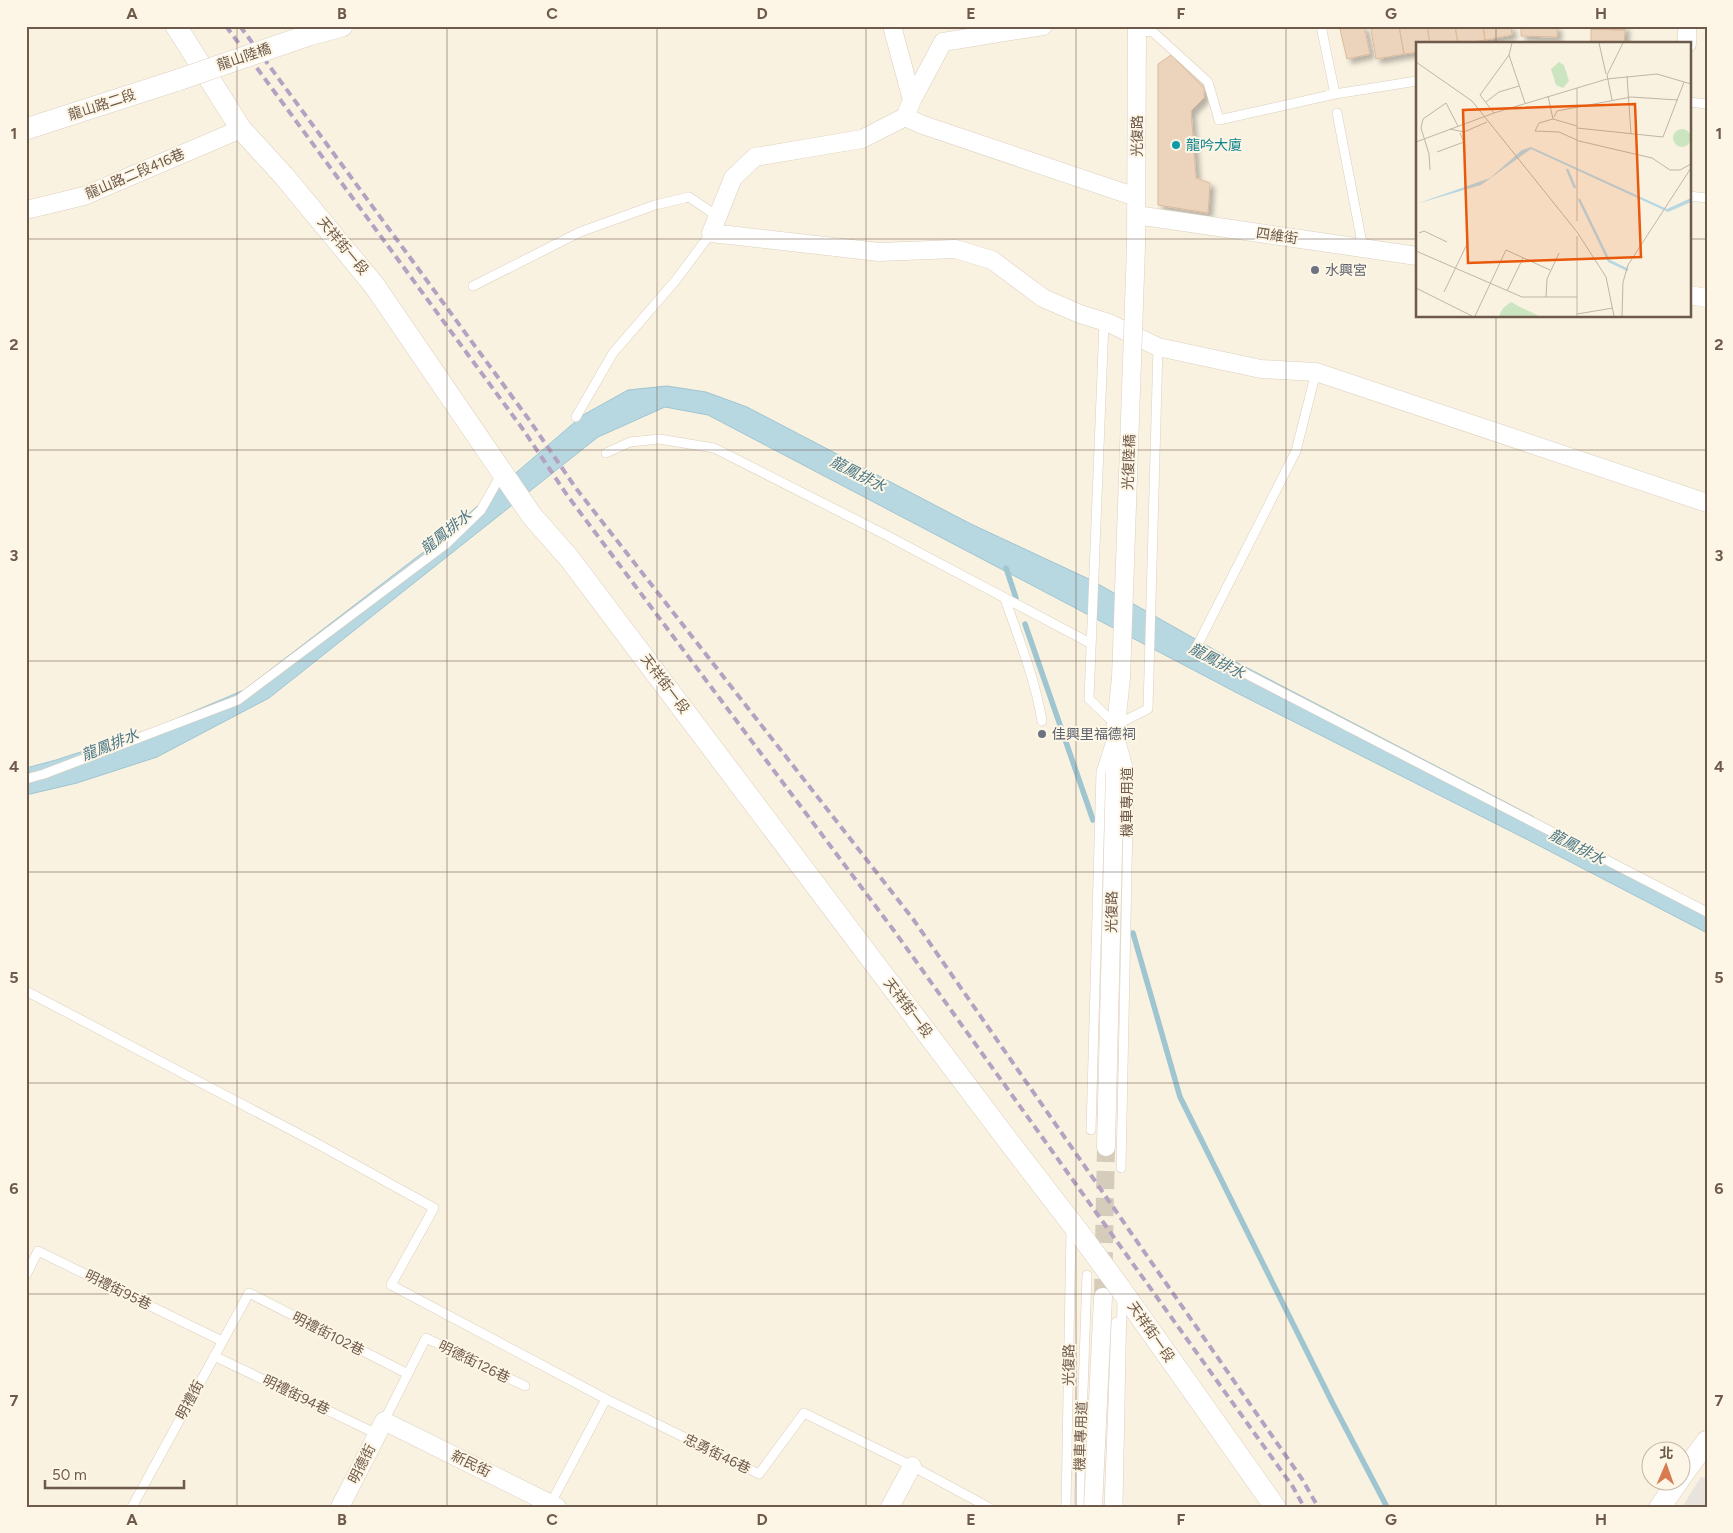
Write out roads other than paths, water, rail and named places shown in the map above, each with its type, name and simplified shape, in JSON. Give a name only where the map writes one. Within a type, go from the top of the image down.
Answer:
[{"type":"street","name":"天祥街一段","points":[[176,26],[241,129],[284,176],[374,284],[532,516],[569,558],[1077,1230],[1116,1297],[1275,1507]]},
{"type":"street","name":"龍山陸橋","points":[[178,80],[306,31],[342,26]]},
{"type":"street","points":[[892,26],[912,100]]},
{"type":"street","points":[[1044,26],[943,42],[904,116],[862,139],[755,157],[733,178],[710,233],[878,252],[955,249],[992,260],[1043,298],[1158,346],[1261,369],[1316,372],[1707,503]]},
{"type":"street","points":[[1687,26],[1687,42]]},
{"type":"street","name":"光復路","points":[[1136,246],[1137,28]]},
{"type":"street","name":"龍山路二段","points":[[26,130],[178,80]]},
{"type":"street","points":[[904,116],[923,125],[1136,197]]},
{"type":"street","name":"龍山路二段416巷","points":[[26,210],[84,196],[241,129]]},
{"type":"street","name":"四維街","points":[[1136,215],[1416,256]]},
{"type":"street","name":"光復陸橋","points":[[1121,678],[1136,246]]},
{"type":"street","points":[[1690,296],[1707,298]]},
{"type":"street","name":"光復路","points":[[1106,1147],[1116,725],[1121,678]]},
{"type":"street","points":[[1093,1507],[1116,1297]]},
{"type":"street","name":"新民街","points":[[381,1428],[552,1506]]},
{"type":"street","name":"明德街","points":[[340,1507],[381,1428]]},
{"type":"street","points":[[1690,1466],[1705,1446]]},
{"type":"street","points":[[890,1507],[912,1466]]},
{"type":"street","points":[[1660,1507],[1672,1490]]},
{"type":"lane","points":[[1321,26],[1335,94]]},
{"type":"lane","points":[[1137,28],[1153,32],[1208,82],[1219,120],[1335,94],[1416,81]]},
{"type":"lane","points":[[1690,102],[1707,104]]},
{"type":"lane","points":[[1337,113],[1363,248]]},
{"type":"lane","points":[[1690,196],[1707,198]]},
{"type":"lane","points":[[473,286],[580,232],[655,205],[689,197],[717,216]]},
{"type":"lane","points":[[576,416],[613,353],[676,280],[710,233]]},
{"type":"lane","points":[[1104,322],[1089,699],[1116,725],[1148,709],[1158,346]]},
{"type":"lane","points":[[1316,372],[1296,452],[1196,648],[1707,912]]},
{"type":"lane","points":[[606,453],[630,442],[658,439],[714,448],[884,534],[1090,643]]},
{"type":"lane","points":[[26,778],[44,774],[238,700],[446,544],[481,510],[503,472]]},
{"type":"lane","points":[[1006,599],[1032,679],[1042,721]]},
{"type":"lane","name":"機車專用道","points":[[1091,1130],[1101,772],[1116,725]]},
{"type":"lane","name":"機車專用道","points":[[1116,725],[1129,770],[1121,1168]]},
{"type":"lane","points":[[26,991],[316,1143],[434,1208],[391,1285],[606,1399],[552,1506]]},
{"type":"lane","name":"光復路","points":[[1066,1507],[1077,1230]]},
{"type":"lane","name":"明禮街95巷","points":[[26,1275],[38,1251],[222,1341]]},
{"type":"lane","name":"機車專用道","points":[[1079,1507],[1086,1275]]},
{"type":"lane","name":"明禮街","points":[[132,1507],[248,1293]]},
{"type":"lane","name":"明禮街102巷","points":[[248,1293],[408,1374]]},
{"type":"lane","points":[[1108,1507],[1116,1297]]},
{"type":"lane","points":[[1116,1297],[1118,1507]]},
{"type":"lane","name":"明德街126巷","points":[[381,1428],[426,1338],[525,1386]]},
{"type":"lane","name":"明禮街94巷","points":[[214,1356],[381,1428]]},
{"type":"lane","name":"忠勇街46巷","points":[[606,1399],[759,1474],[804,1413],[912,1466]]},
{"type":"lane","points":[[912,1466],[988,1507]]},
{"type":"water","name":"龍鳳排水","points":[[667,386],[706,392],[747,407],[971,524],[1091,580],[1236,662],[1534,817],[1539,825],[1707,908],[1707,933],[1239,694],[708,415],[665,407],[598,437],[269,698],[157,757],[77,783],[26,795],[26,768],[157,727],[244,690],[430,547],[583,415],[628,390]]},
{"type":"waterway","points":[[1006,568],[1016,598]]},
{"type":"waterway","points":[[1025,624],[1093,820]]},
{"type":"waterway","points":[[1133,933],[1180,1097],[1333,1404],[1387,1507]]},
{"type":"tunnel","points":[[1103,1297],[1106,1147]]},
{"type":"railway","points":[[226,26],[522,428],[567,495],[895,932],[1293,1487],[1304,1507]]},
{"type":"railway","points":[[240,26],[530,421],[575,487],[913,919],[1302,1479],[1318,1507]]},
{"type":"place","name":"龍吟大廈","points":[[1176,145]]},
{"type":"place","name":"水興宮","points":[[1315,270]]},
{"type":"place","name":"佳興里福德祠","points":[[1042,734]]}]
